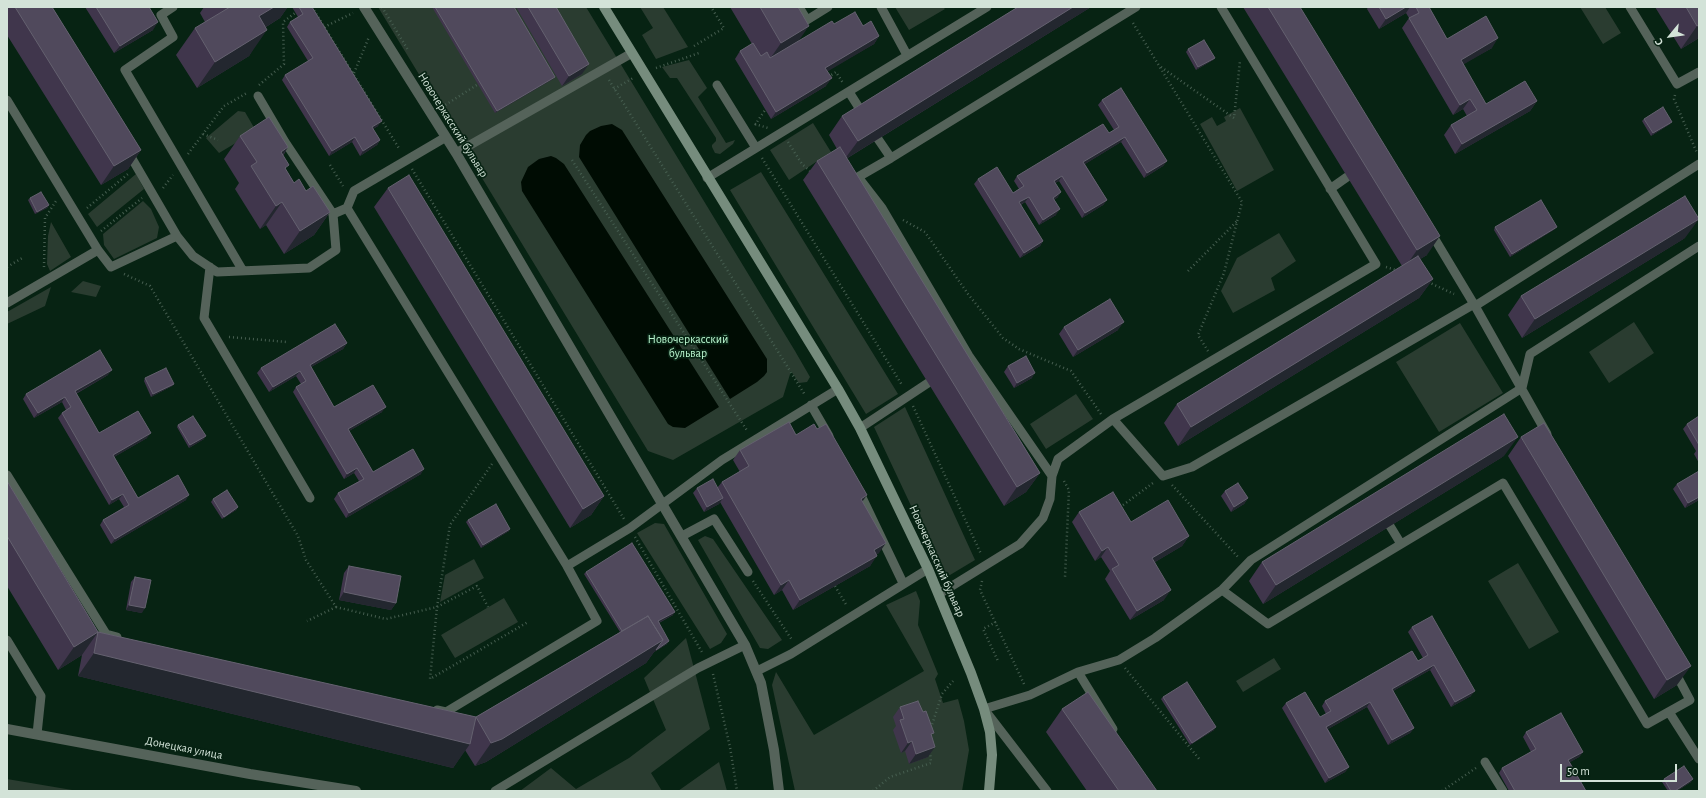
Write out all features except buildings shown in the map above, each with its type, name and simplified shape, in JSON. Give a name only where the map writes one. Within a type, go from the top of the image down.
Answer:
[{"type":"street","name":"Новочеркасский бульвар","points":[[364,7],[456,153],[663,503],[745,645],[761,683],[774,750],[779,791]]},
{"type":"street","name":"Новочеркасский бульвар","points":[[604,7],[707,178],[838,389],[860,428],[928,569],[972,673],[990,732],[992,755],[989,791]]},
{"type":"street","name":"Донецкая улица","points":[[7,729],[250,774],[356,791]]},
{"type":"lane","points":[[173,7],[161,15],[173,37],[126,70],[243,271]]},
{"type":"lane","points":[[799,7],[807,20],[828,7]]},
{"type":"lane","points":[[881,7],[907,55]]},
{"type":"lane","points":[[707,178],[987,7]]},
{"type":"lane","points":[[1054,472],[966,358],[882,208],[858,177],[1136,7]]},
{"type":"lane","points":[[939,594],[1020,544],[1043,518],[1050,499],[1054,472],[1058,459],[1110,421],[1376,264],[1221,7]]},
{"type":"lane","points":[[1630,7],[1677,84],[1699,72]]},
{"type":"lane","points":[[456,153],[632,53]]},
{"type":"lane","points":[[717,85],[756,148]]},
{"type":"lane","points":[[849,92],[863,114]]},
{"type":"lane","points":[[121,140],[154,194],[177,236],[193,256],[217,272],[309,268],[336,250],[333,214],[285,142],[256,93]]},
{"type":"lane","points":[[7,100],[98,250],[111,267],[177,236]]},
{"type":"lane","points":[[333,214],[346,208],[354,191],[446,137]]},
{"type":"lane","points":[[878,139],[891,158]]},
{"type":"lane","points":[[1110,421],[1163,476],[1192,467],[1474,305],[1699,164]]},
{"type":"lane","points":[[1330,189],[1347,177]]},
{"type":"lane","points":[[346,208],[567,566],[596,621],[446,712],[430,708]]},
{"type":"lane","points":[[1424,222],[1474,305],[1552,443]]},
{"type":"lane","points":[[1048,791],[984,709],[1030,695],[1078,672],[1119,660],[1155,638],[1222,590],[1251,560],[1368,490],[1522,388],[1530,354],[1699,246]]},
{"type":"lane","points":[[7,303],[98,250]]},
{"type":"lane","points":[[210,267],[204,318],[310,498]]},
{"type":"lane","points":[[860,428],[928,383]]},
{"type":"lane","points":[[567,566],[630,528],[722,460],[838,389]]},
{"type":"lane","points":[[811,405],[835,447]]},
{"type":"lane","points":[[7,475],[106,634],[129,640]]},
{"type":"lane","points":[[854,481],[866,502],[904,583]]},
{"type":"lane","points":[[1222,590],[1268,624],[1503,483],[1647,724],[1690,700],[1672,665]]},
{"type":"lane","points":[[682,536],[714,519],[748,572]]},
{"type":"lane","points":[[1390,526],[1401,544]]},
{"type":"lane","points":[[757,671],[798,650],[928,569]]},
{"type":"lane","points":[[7,640],[41,696],[37,734]]},
{"type":"lane","points":[[495,791],[698,668],[745,645]]},
{"type":"lane","points":[[1078,672],[1117,737]]},
{"type":"lane","points":[[1669,712],[1699,759]]},
{"type":"lane","points":[[1485,762],[1503,791]]},
{"type":"path","points":[[312,7],[630,528],[710,663],[730,747],[737,791]]},
{"type":"path","points":[[694,46],[724,28],[711,7]]},
{"type":"path","points":[[324,27],[354,12]]},
{"type":"path","points":[[256,93],[284,64],[283,22],[295,13]]},
{"type":"path","points":[[1126,13],[1242,202],[1224,273],[1198,335],[1214,360]]},
{"type":"path","points":[[353,73],[374,24]]},
{"type":"path","points":[[1159,66],[1234,118],[1242,42]]},
{"type":"path","points":[[602,69],[811,405]]},
{"type":"path","points":[[823,80],[836,72],[849,92]]},
{"type":"path","points":[[442,107],[484,81]]},
{"type":"path","points":[[1677,84],[1674,98],[1699,157]]},
{"type":"path","points":[[98,250],[101,230],[154,194],[181,164],[224,106],[248,93]]},
{"type":"path","points":[[782,132],[802,164],[817,178]]},
{"type":"path","points":[[203,134],[218,140]]},
{"type":"path","points":[[756,148],[908,395],[986,565],[980,590],[1030,695]]},
{"type":"path","points":[[572,160],[754,441]]},
{"type":"path","points":[[330,165],[351,198]]},
{"type":"path","points":[[78,216],[137,166]]},
{"type":"path","points":[[44,282],[45,218],[62,191]]},
{"type":"path","points":[[882,208],[925,232],[968,294],[1003,338],[1019,349],[1071,371],[1110,421]]},
{"type":"path","points":[[1188,271],[1238,220]]},
{"type":"path","points":[[7,267],[24,257]]},
{"type":"path","points":[[1376,264],[1406,273]]},
{"type":"path","points":[[111,267],[150,286],[298,536],[306,560],[336,608]]},
{"type":"path","points":[[1427,282],[1474,305]]},
{"type":"path","points":[[215,336],[286,342]]},
{"type":"path","points":[[498,455],[450,525],[437,607],[430,679],[528,622]]},
{"type":"path","points":[[1054,472],[1070,490],[1064,577]]},
{"type":"path","points":[[1123,505],[1163,476],[1246,566]]},
{"type":"path","points":[[748,572],[798,650]]},
{"type":"path","points":[[307,621],[336,608],[386,619],[437,607],[477,586],[488,607]]},
{"type":"path","points":[[835,586],[852,616]]},
{"type":"path","points":[[996,622],[982,629],[998,662]]},
{"type":"path","points":[[1119,660],[1200,760]]},
{"type":"path","points":[[929,734],[942,694],[953,681]]},
{"type":"path","points":[[873,791],[890,777],[931,762],[930,748]]},
{"type":"path","points":[[1442,791],[1485,762]]},
{"type":"green space","name":"Новочеркасский бульвар","points":[[378,7],[586,7],[795,351],[810,377],[807,382],[799,383],[791,371],[783,397],[673,460],[648,451]]},
{"type":"green space","points":[[640,7],[663,7],[688,47],[656,59],[642,35],[653,28]]},
{"type":"green space","points":[[895,7],[943,7],[945,9],[909,30]]},
{"type":"green space","points":[[1580,7],[1605,7],[1621,33],[1603,44]]},
{"type":"green space","points":[[689,60],[707,88],[698,97],[726,143],[735,140],[733,144],[720,154],[715,153],[712,147],[716,141],[716,138],[677,78],[670,78],[662,67]]},
{"type":"green space","points":[[1240,108],[1274,170],[1237,191],[1200,124],[1212,117],[1217,126],[1226,121],[1224,117]]},
{"type":"green space","points":[[238,111],[245,112],[256,131],[219,153],[206,138]]},
{"type":"green space","points":[[813,123],[831,152],[789,180],[770,150]]},
{"type":"green space","points":[[761,172],[898,394],[866,414],[730,190]]},
{"type":"green space","points":[[136,174],[144,189],[97,227],[88,214]]},
{"type":"green space","points":[[143,201],[151,209],[159,227],[157,238],[114,259],[104,245],[103,234]]},
{"type":"green space","points":[[51,222],[71,257],[50,271],[47,264],[48,236]]},
{"type":"green space","points":[[1279,233],[1296,261],[1271,278],[1275,290],[1233,313],[1221,291],[1237,258]]},
{"type":"green space","points":[[83,281],[101,286],[96,297],[71,292]]},
{"type":"green space","points":[[51,287],[45,306],[7,324],[7,312]]},
{"type":"green space","points":[[1634,322],[1654,353],[1609,383],[1589,352]]},
{"type":"green space","points":[[1460,323],[1503,393],[1439,432],[1396,362]]},
{"type":"green space","points":[[1076,394],[1093,419],[1046,449],[1030,424]]},
{"type":"green space","points":[[905,407],[975,560],[945,578],[874,427]]},
{"type":"green space","points":[[655,523],[664,524],[727,634],[721,643],[710,649],[637,533]]},
{"type":"green space","points":[[705,536],[713,539],[782,640],[768,649],[760,648],[698,540]]},
{"type":"green space","points":[[474,559],[484,578],[440,602],[445,575]]},
{"type":"green space","points":[[1518,563],[1559,632],[1529,649],[1488,581]]},
{"type":"green space","points":[[916,591],[920,601],[918,625],[938,674],[935,679],[943,703],[958,699],[964,721],[969,750],[962,791],[795,791],[772,685],[776,672],[814,735],[924,671],[886,605]]},
{"type":"green space","points":[[504,598],[518,622],[455,658],[441,635]]},
{"type":"green space","points":[[686,638],[710,729],[651,773],[662,791],[520,791],[551,768],[576,789],[629,758],[666,730],[644,678]]},
{"type":"green space","points":[[1274,658],[1281,669],[1243,692],[1236,681]]},
{"type":"green space","points":[[719,762],[727,791],[678,791]]},
{"type":"green space","points":[[7,779],[78,791],[7,791]]},
{"type":"shaded area","points":[[612,124],[622,130],[767,359],[767,372],[764,376],[730,399],[579,157],[580,145],[590,131],[601,126]]},
{"type":"shaded area","points":[[551,156],[564,164],[719,407],[685,428],[673,427],[668,424],[522,191],[521,182],[528,167],[539,159]]}]
